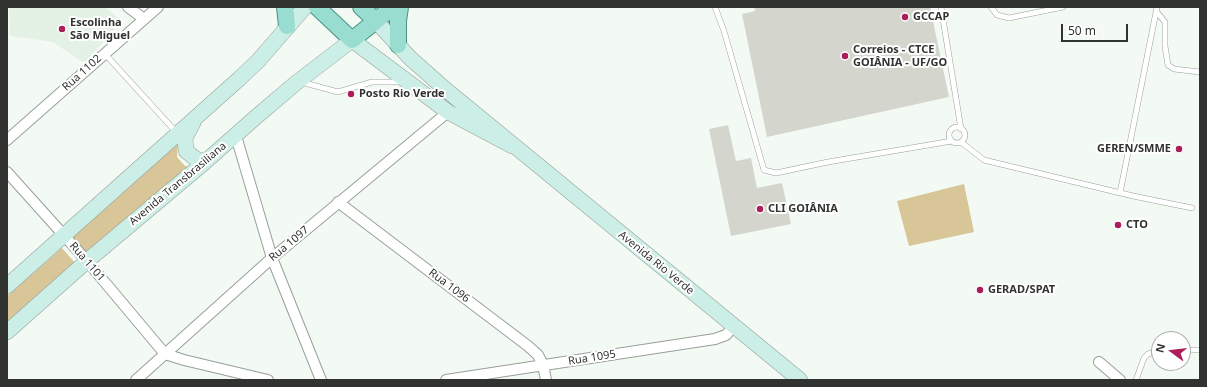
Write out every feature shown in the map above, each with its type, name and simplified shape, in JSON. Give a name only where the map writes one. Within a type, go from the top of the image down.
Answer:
[{"type":"main road","points":[[285,7],[287,26]]},
{"type":"main road","points":[[7,286],[258,61],[305,7]]},
{"type":"main road","points":[[317,7],[352,40],[392,7]]},
{"type":"main road","points":[[360,7],[375,20]]},
{"type":"main road","points":[[398,45],[398,21],[400,7]]},
{"type":"main road","name":"Avenida Rio Verde","points":[[375,20],[398,45],[444,89],[799,380]]},
{"type":"main road","name":"Avenida Transbrasiliana","points":[[7,332],[87,261],[236,136],[298,81],[352,40]]},
{"type":"main road","name":"Avenida Rio Verde","points":[[352,40],[448,112],[512,146]]},
{"type":"main road","points":[[197,115],[185,138],[184,144],[186,151],[190,155],[205,162]]},
{"type":"street","points":[[128,7],[144,19]]},
{"type":"street","name":"Rua 1102","points":[[7,140],[158,7]]},
{"type":"street","name":"Rua 1097","points":[[136,380],[272,258],[448,112]]},
{"type":"street","points":[[236,136],[272,258],[321,380]]},
{"type":"street","name":"Rua 1101","points":[[7,172],[87,261],[165,354]]},
{"type":"street","name":"Rua 1096","points":[[338,202],[528,346],[544,365]]},
{"type":"street","name":"Rua 1095","points":[[446,380],[716,339],[726,335],[734,326]]},
{"type":"street","points":[[165,354],[268,380]]},
{"type":"street","points":[[1099,362],[1120,380]]},
{"type":"street","points":[[544,365],[546,380]]},
{"type":"lane","points":[[715,7],[728,45],[762,165],[764,170],[769,173],[776,173],[828,162],[952,141],[956,143],[961,142]]},
{"type":"lane","points":[[941,7],[961,129],[965,134],[961,142]]},
{"type":"lane","points":[[990,7],[997,15],[1009,18],[1063,7]]},
{"type":"lane","points":[[1157,9],[1165,22],[1165,46],[1168,65],[1174,69],[1200,72]]},
{"type":"lane","points":[[1120,193],[1157,9]]},
{"type":"lane","points":[[104,54],[177,133]]},
{"type":"lane","points":[[298,81],[338,92],[372,82],[406,82]]},
{"type":"lane","points":[[952,141],[949,136],[951,130],[956,128],[961,129]]},
{"type":"lane","points":[[961,142],[970,151],[984,160],[1120,193],[1192,208]]},
{"type":"lane","points":[[1136,380],[1144,358],[1151,353]]},
{"type":"shaded area","name":"Escolinha São Miguel","points":[[9,7],[105,7],[122,21],[84,63],[53,42],[10,36]]},
{"type":"shaded area","points":[[178,141],[177,157],[185,166],[194,167],[86,255],[70,237]]},
{"type":"shaded area","points":[[964,184],[974,232],[909,246],[897,201]]},
{"type":"shaded area","points":[[62,248],[76,264],[7,327],[7,296]]},
{"type":"building","name":"Correios - CTCE GOIÂNIA - UF/GO","points":[[754,7],[930,7],[949,97],[767,137],[742,14],[755,11]]},
{"type":"building","points":[[728,125],[736,161],[751,158],[757,188],[782,183],[791,224],[731,236],[709,129]]},
{"type":"place","name":"GCCAP","points":[[905,17]]},
{"type":"place","name":"Escolinha São Miguel","points":[[62,29]]},
{"type":"place","name":"Correios - CTCE GOIÂNIA - UF/GO","points":[[845,56]]},
{"type":"place","name":"Posto Rio Verde","points":[[351,94]]},
{"type":"place","name":"GEREN/SMME","points":[[1179,149]]},
{"type":"place","name":"CLI GOIÂNIA","points":[[760,209]]},
{"type":"place","name":"CTO","points":[[1118,225]]},
{"type":"place","name":"GERAD/SPAT","points":[[980,290]]}]
